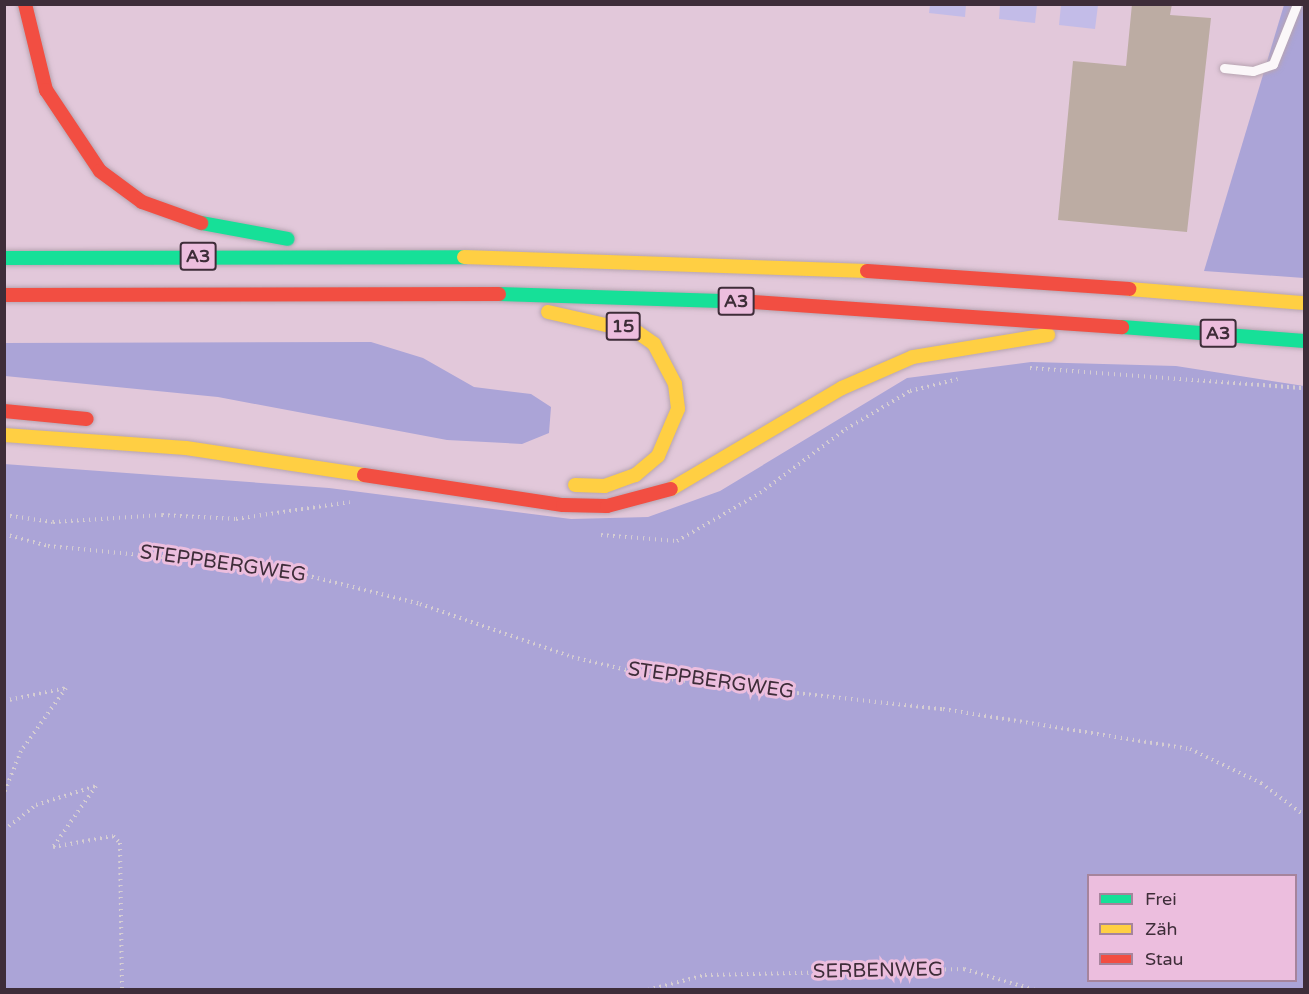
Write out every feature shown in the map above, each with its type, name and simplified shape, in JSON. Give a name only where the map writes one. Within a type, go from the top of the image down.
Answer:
[{"type":"highway","points":[[25,4],[38,70],[73,138],[126,192],[178,219],[391,254]]},
{"type":"highway","name":"A3","points":[[4,258],[391,254],[777,264],[1305,303]]},
{"type":"highway","name":"A3","points":[[4,295],[340,291],[847,306],[1305,341]]},
{"type":"highway","name":"15","points":[[340,291],[565,314],[615,323],[654,344],[675,384],[678,409],[658,456],[635,475],[605,486],[560,485]]},
{"type":"highway","points":[[4,435],[186,448],[563,505],[607,506],[678,487],[842,388],[913,357],[978,343],[1132,326]]},
{"type":"highway","points":[[4,411],[106,421]]},
{"type":"highway","points":[[515,481],[538,485]]},
{"type":"lane","points":[[1224,68],[1253,71],[1273,64],[1297,4]]},
{"type":"path","name":"STEPPBERGWEG","points":[[4,534],[48,546],[277,568],[420,604],[572,657],[660,678],[943,710],[1190,749],[1261,783],[1305,815]]},
{"type":"path","points":[[4,701],[66,688],[21,751],[4,793]]},
{"type":"path","points":[[4,830],[36,805],[96,786],[53,847],[113,836],[120,843],[122,990]]},
{"type":"path","name":"SERBENWEG","points":[[648,990],[705,975],[964,969],[1035,990]]},
{"type":"shaded area","points":[[930,5],[966,5],[965,17],[929,13]]},
{"type":"shaded area","points":[[1000,5],[1037,5],[1035,23],[999,19]]},
{"type":"shaded area","points":[[1061,5],[1098,5],[1095,29],[1059,25]]},
{"type":"shaded area","points":[[1284,5],[1304,5],[1304,278],[1204,271]]},
{"type":"shaded area","points":[[371,342],[423,358],[474,387],[531,394],[551,407],[549,433],[522,444],[447,440],[218,397],[5,376],[5,343]]},
{"type":"shaded area","points":[[1031,362],[1176,366],[1304,386],[1304,989],[5,989],[4,464],[329,488],[571,519],[648,517],[720,491],[907,378]]},
{"type":"building","points":[[1132,4],[1172,4],[1170,15],[1211,18],[1187,232],[1058,220],[1073,61],[1126,66]]},
{"type":"traffic: fast","points":[[201,223],[288,239]]},
{"type":"traffic: fast","points":[[4,258],[464,257]]},
{"type":"traffic: fast","points":[[499,294],[753,302]]},
{"type":"traffic: fast","points":[[1122,327],[1304,341]]},
{"type":"traffic: slow","points":[[464,257],[867,271]]},
{"type":"traffic: slow","points":[[1129,289],[1304,303]]},
{"type":"traffic: slow","points":[[548,312],[637,332],[654,344],[675,384],[678,409],[658,456],[635,475],[605,486],[575,485]]},
{"type":"traffic: slow","points":[[671,489],[842,388],[913,357],[1048,335]]},
{"type":"traffic: slow","points":[[4,435],[186,448],[364,475]]},
{"type":"traffic: jam","points":[[25,4],[46,90],[100,171],[142,202],[201,223]]},
{"type":"traffic: jam","points":[[867,271],[1129,289]]},
{"type":"traffic: jam","points":[[4,295],[499,294]]},
{"type":"traffic: jam","points":[[753,302],[1122,327]]},
{"type":"traffic: jam","points":[[4,411],[87,419]]},
{"type":"traffic: jam","points":[[364,475],[563,505],[607,506],[671,489]]}]
